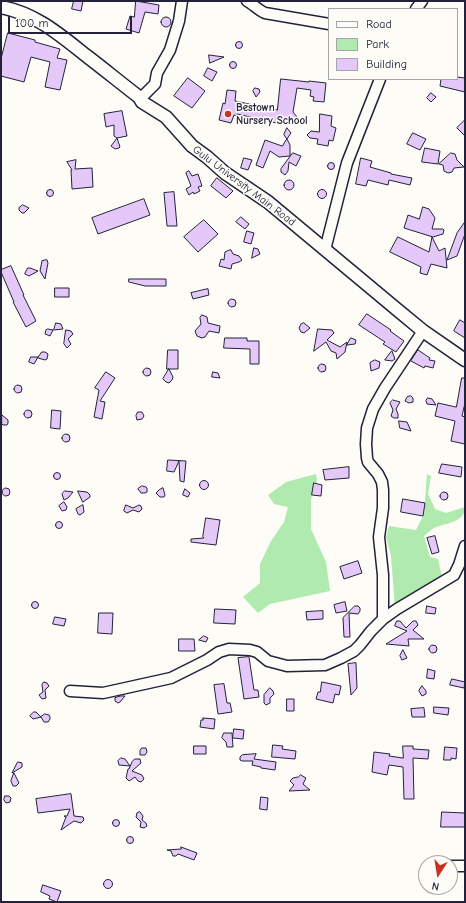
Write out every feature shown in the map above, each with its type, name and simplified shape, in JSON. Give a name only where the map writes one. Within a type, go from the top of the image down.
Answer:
[{"type":"street","points":[[140,99],[155,84],[157,72],[170,50],[179,21],[182,1]]},
{"type":"street","points":[[247,1],[257,10],[265,13],[328,24]]},
{"type":"street","name":"Gulu University Main Road","points":[[1,7],[24,13],[39,20],[62,36],[140,99],[166,117],[192,146],[225,173],[268,202],[423,331],[465,360]]},
{"type":"street","points":[[326,250],[347,163],[380,80]]},
{"type":"street","points":[[384,619],[379,537],[383,508],[383,490],[378,474],[368,462],[366,449],[367,428],[374,409],[385,388],[423,331]]},
{"type":"street","points":[[70,691],[103,693],[171,678],[207,660],[219,652],[229,649],[250,650],[257,652],[268,661],[281,664],[306,666],[324,665],[354,651],[371,631],[397,609],[454,575],[465,546]]},
{"type":"green space","points":[[316,474],[317,480],[311,499],[311,529],[326,562],[330,591],[270,604],[258,613],[243,597],[260,583],[260,564],[271,541],[284,522],[288,507],[274,504],[268,495],[286,482]]},
{"type":"green space","points":[[427,474],[431,476],[428,494],[435,509],[446,513],[465,507],[464,512],[462,516],[454,522],[434,528],[424,536],[430,557],[438,559],[442,577],[395,608],[391,556],[386,537],[389,526],[416,530],[424,514]]},
{"type":"building","points":[[74,1],[83,1],[81,11],[72,9]]},
{"type":"building","points":[[136,1],[159,5],[158,14],[145,12],[139,33],[126,29],[130,16],[134,17]]},
{"type":"building","points":[[166,17],[171,22],[166,27],[161,22]]},
{"type":"building","points":[[8,33],[35,40],[35,42],[60,49],[57,58],[67,60],[60,90],[45,87],[50,62],[31,57],[24,82],[1,76],[1,59]]},
{"type":"building","points":[[239,41],[242,42],[242,48],[239,49],[236,48],[235,45],[236,42]]},
{"type":"building","points":[[209,55],[224,57],[210,63]]},
{"type":"building","points":[[233,61],[236,62],[236,68],[233,69],[230,68],[229,65],[230,62]]},
{"type":"building","points":[[208,68],[217,72],[212,81],[204,76]]},
{"type":"building","points":[[458,77],[465,78],[465,92],[440,86],[441,80],[458,80]]},
{"type":"building","points":[[188,78],[205,91],[192,108],[174,96]]},
{"type":"building","points":[[281,79],[326,83],[324,102],[313,101],[314,97],[310,96],[311,90],[297,88],[293,112],[297,117],[295,120],[281,124],[237,114],[237,116],[234,115],[231,123],[219,120],[223,103],[225,104],[227,90],[236,91],[235,101],[277,110]]},
{"type":"building","points":[[255,88],[259,89],[260,92],[256,97],[253,91]]},
{"type":"building","points":[[431,93],[436,97],[431,102],[427,98]]},
{"type":"building","points":[[122,111],[127,136],[117,138],[114,136],[114,125],[106,127],[104,114]]},
{"type":"building","points":[[320,114],[332,116],[331,126],[336,128],[333,141],[329,140],[328,146],[317,144],[318,139],[310,138],[307,135],[311,131],[319,132]]},
{"type":"building","points":[[465,120],[465,136],[457,128]]},
{"type":"building","points":[[287,128],[291,133],[287,139],[284,135]]},
{"type":"building","points":[[413,133],[426,139],[420,150],[407,144]]},
{"type":"building","points":[[117,138],[120,147],[115,149],[111,146]]},
{"type":"building","points":[[287,139],[290,145],[290,156],[279,157],[270,151],[263,168],[256,165],[265,140],[282,146]]},
{"type":"building","points":[[425,148],[440,151],[438,164],[422,162]]},
{"type":"building","points":[[293,153],[301,156],[296,166],[289,162],[288,171],[285,175],[281,172],[281,169]]},
{"type":"building","points":[[451,153],[455,154],[457,160],[464,167],[454,168],[452,172],[448,173],[444,171],[443,165],[439,164]]},
{"type":"building","points":[[244,158],[252,160],[248,170],[241,168]]},
{"type":"building","points":[[361,158],[372,161],[370,167],[391,174],[412,178],[410,185],[389,180],[388,185],[368,180],[366,186],[356,184]]},
{"type":"building","points":[[76,160],[75,169],[92,168],[93,187],[72,189],[72,170],[67,162]]},
{"type":"building","points":[[331,163],[334,166],[331,169],[328,166]]},
{"type":"building","points":[[189,171],[192,176],[198,174],[202,186],[198,187],[200,191],[194,194],[193,192],[189,195],[186,189],[191,186],[186,173]]},
{"type":"building","points":[[217,178],[233,191],[226,198],[211,186]]},
{"type":"building","points":[[289,180],[294,185],[289,190],[284,185]]},
{"type":"building","points":[[50,189],[53,190],[53,196],[50,197],[47,196],[46,193],[47,190]]},
{"type":"building","points":[[320,190],[324,190],[326,194],[324,198],[320,198],[318,196],[318,192]]},
{"type":"building","points":[[174,192],[177,226],[167,226],[164,193]]},
{"type":"building","points":[[144,199],[150,215],[98,234],[92,218]]},
{"type":"building","points":[[23,205],[29,208],[22,213],[19,208]]},
{"type":"building","points":[[423,207],[429,209],[435,218],[432,229],[443,229],[443,234],[433,237],[404,228],[408,215],[419,219]]},
{"type":"building","points":[[241,217],[249,224],[245,229],[236,222]]},
{"type":"building","points":[[204,220],[218,234],[198,252],[184,237]]},
{"type":"building","points":[[465,222],[465,234],[457,256],[447,260],[457,233]]},
{"type":"building","points":[[247,231],[254,233],[251,244],[244,242]]},
{"type":"building","points":[[398,237],[429,252],[432,237],[439,251],[445,248],[447,268],[431,264],[427,275],[420,273],[421,267],[390,252]]},
{"type":"building","points":[[254,248],[258,249],[260,254],[252,258]]},
{"type":"building","points":[[231,250],[233,254],[239,256],[242,260],[232,264],[231,269],[219,266],[221,259],[224,260],[225,252]]},
{"type":"building","points":[[47,260],[48,263],[45,279],[40,271],[42,261]]},
{"type":"building","points":[[11,266],[36,321],[26,327],[13,302],[1,272],[1,270]]},
{"type":"building","points":[[28,268],[38,271],[29,276],[25,274]]},
{"type":"building","points":[[129,279],[166,279],[166,286],[145,286],[129,282]]},
{"type":"building","points":[[55,288],[69,288],[69,297],[55,297]]},
{"type":"building","points":[[208,289],[209,295],[193,299],[191,293]]},
{"type":"building","points":[[230,299],[234,299],[236,303],[234,307],[230,307],[228,305],[228,301]]},
{"type":"building","points":[[367,314],[391,330],[390,331],[404,341],[396,352],[383,344],[385,342],[359,325]]},
{"type":"building","points":[[202,315],[207,317],[208,323],[220,326],[219,333],[209,331],[205,337],[202,338],[197,336],[195,331],[201,324],[200,318]]},
{"type":"building","points":[[460,320],[465,323],[465,338],[454,331]]},
{"type":"building","points":[[56,323],[61,324],[63,329],[54,330]]},
{"type":"building","points":[[304,323],[310,328],[304,333],[301,332],[299,328],[301,324]]},
{"type":"building","points":[[318,329],[332,330],[334,333],[327,340],[340,347],[347,342],[345,352],[337,359],[336,353],[331,351],[326,342],[314,351]]},
{"type":"building","points":[[46,330],[53,330],[50,336],[45,334]]},
{"type":"building","points":[[66,330],[71,331],[73,334],[68,339],[71,344],[67,348],[64,344]]},
{"type":"building","points":[[225,338],[247,338],[247,341],[259,341],[259,364],[250,364],[250,349],[224,348]]},
{"type":"building","points":[[351,338],[356,340],[355,344],[347,345]]},
{"type":"building","points":[[168,350],[178,350],[178,369],[167,369]]},
{"type":"building","points":[[418,350],[430,358],[429,360],[435,361],[433,368],[425,366],[424,368],[411,361]]},
{"type":"building","points":[[392,351],[395,359],[392,361],[385,360]]},
{"type":"building","points":[[42,352],[48,354],[47,359],[45,360],[38,358]]},
{"type":"building","points":[[31,357],[38,357],[34,364],[29,362]]},
{"type":"building","points":[[375,360],[380,362],[379,368],[371,371],[370,363]]},
{"type":"building","points":[[320,364],[324,364],[326,368],[324,372],[320,372],[318,370],[318,366]]},
{"type":"building","points":[[145,368],[149,368],[151,372],[149,376],[145,376],[143,374],[143,370]]},
{"type":"building","points":[[169,369],[173,377],[169,383],[163,379]]},
{"type":"building","points":[[106,372],[115,378],[100,401],[105,402],[102,419],[94,417],[99,390],[95,388]]},
{"type":"building","points":[[213,372],[218,373],[220,378],[212,377]]},
{"type":"building","points":[[462,378],[465,378],[465,403],[462,416],[465,417],[465,444],[451,441],[455,421],[435,416],[438,403],[456,407]]},
{"type":"building","points":[[16,385],[20,385],[22,389],[20,393],[16,393],[14,391],[14,387]]},
{"type":"building","points":[[411,396],[413,398],[413,402],[409,403],[405,401],[407,397]]},
{"type":"building","points":[[428,398],[432,399],[436,405],[427,404],[426,401]]},
{"type":"building","points":[[393,400],[400,402],[396,409],[398,418],[391,416],[393,410],[390,403]]},
{"type":"building","points":[[26,410],[30,410],[32,414],[30,418],[26,418],[24,416],[24,412]]},
{"type":"building","points":[[52,410],[61,411],[60,429],[51,428]]},
{"type":"building","points":[[138,412],[142,412],[144,416],[142,419],[137,420],[136,416]]},
{"type":"building","points":[[2,415],[8,420],[7,425],[2,424]]},
{"type":"building","points":[[399,421],[407,422],[411,431],[400,428]]},
{"type":"building","points":[[66,434],[69,435],[69,441],[66,442],[63,441],[62,438],[63,435]]},
{"type":"building","points":[[168,460],[186,461],[184,482],[180,481],[179,461],[174,472],[167,471]]},
{"type":"building","points":[[442,464],[462,467],[461,477],[439,473]]},
{"type":"building","points":[[349,467],[349,478],[325,480],[323,470]]},
{"type":"building","points":[[57,472],[60,473],[60,479],[57,480],[54,479],[53,476],[54,473]]},
{"type":"building","points":[[202,481],[206,481],[208,485],[206,489],[202,489],[200,487],[200,483]]},
{"type":"building","points":[[314,483],[322,485],[321,496],[312,495]]},
{"type":"building","points":[[142,486],[147,488],[147,492],[141,493],[138,489]]},
{"type":"building","points":[[4,488],[8,488],[10,492],[8,496],[4,496],[2,494],[2,490]]},
{"type":"building","points":[[163,488],[165,495],[164,497],[160,497],[156,493]]},
{"type":"building","points":[[185,489],[190,493],[188,497],[183,495]]},
{"type":"building","points":[[65,491],[73,492],[64,500],[62,494]]},
{"type":"building","points":[[78,491],[87,492],[90,497],[83,502]]},
{"type":"building","points":[[442,492],[446,492],[448,496],[446,500],[442,500],[440,498],[440,494]]},
{"type":"building","points":[[403,499],[425,503],[423,516],[401,512]]},
{"type":"building","points":[[64,502],[67,507],[66,510],[62,511],[59,506]]},
{"type":"building","points":[[83,505],[84,512],[80,515],[76,509]]},
{"type":"building","points":[[126,505],[133,508],[139,505],[142,509],[139,512],[133,510],[127,513],[124,511]]},
{"type":"building","points":[[206,518],[220,520],[216,545],[191,542],[191,539],[204,538]]},
{"type":"building","points":[[59,522],[62,525],[59,528],[56,525]]},
{"type":"building","points":[[435,536],[439,552],[432,554],[427,538]]},
{"type":"building","points":[[358,561],[362,573],[344,579],[340,567]]},
{"type":"building","points":[[35,602],[38,605],[35,608],[32,605]]},
{"type":"building","points":[[345,602],[347,611],[336,613],[334,605]]},
{"type":"building","points":[[355,606],[360,608],[360,611],[358,614],[349,613],[350,637],[344,637],[343,618]]},
{"type":"building","points":[[427,606],[436,608],[435,614],[426,613]]},
{"type":"building","points":[[215,609],[236,610],[235,624],[214,623]]},
{"type":"building","points":[[323,611],[323,619],[307,620],[306,612]]},
{"type":"building","points":[[99,613],[113,613],[112,634],[98,633]]},
{"type":"building","points":[[55,617],[66,619],[64,626],[53,624]]},
{"type":"building","points":[[397,621],[400,621],[406,628],[413,621],[416,621],[418,625],[413,630],[424,639],[408,639],[409,646],[386,644],[407,631],[395,626]]},
{"type":"building","points":[[204,636],[208,638],[206,642],[199,640]]},
{"type":"building","points":[[179,639],[194,639],[195,651],[179,651]]},
{"type":"building","points":[[433,645],[436,646],[436,652],[433,653],[430,652],[429,649],[430,646]]},
{"type":"building","points":[[403,650],[407,658],[402,660],[400,656]]},
{"type":"building","points":[[249,657],[254,690],[258,690],[259,697],[244,699],[238,658]]},
{"type":"building","points":[[356,663],[357,688],[351,695],[348,664]]},
{"type":"building","points":[[428,669],[435,671],[434,679],[427,678]]},
{"type":"building","points":[[452,679],[465,682],[464,688],[450,685]]},
{"type":"building","points":[[44,682],[49,686],[45,690],[46,698],[42,699],[39,695],[43,692],[42,685]]},
{"type":"building","points":[[322,682],[341,686],[339,695],[335,694],[333,703],[316,699],[318,692],[320,692]]},
{"type":"building","points":[[224,684],[227,703],[230,703],[232,712],[218,714],[214,685]]},
{"type":"building","points":[[422,686],[426,691],[426,694],[422,696],[419,691]]},
{"type":"building","points":[[270,688],[274,694],[270,698],[270,703],[266,705],[264,703],[264,695]]},
{"type":"building","points":[[125,696],[118,703],[115,701],[115,698]]},
{"type":"building","points":[[287,699],[294,699],[294,711],[287,711]]},
{"type":"building","points":[[434,707],[449,708],[448,715],[434,713]]},
{"type":"building","points":[[424,708],[425,717],[412,717],[411,709]]},
{"type":"building","points":[[34,712],[41,717],[33,719],[30,716]]},
{"type":"building","points":[[45,714],[49,715],[50,717],[48,722],[44,722],[41,717]]},
{"type":"building","points":[[203,718],[215,719],[214,729],[200,727],[201,720],[203,720]]},
{"type":"building","points":[[234,729],[244,730],[243,739],[233,738]]},
{"type":"building","points":[[224,733],[232,733],[233,747],[227,747],[226,742],[222,738]]},
{"type":"building","points":[[273,745],[283,746],[282,749],[296,751],[295,759],[272,757]]},
{"type":"building","points":[[194,746],[206,746],[206,754],[194,754]]},
{"type":"building","points":[[403,746],[413,746],[413,749],[429,750],[428,759],[413,758],[414,799],[404,799],[403,767],[389,765],[387,775],[372,772],[374,752],[390,754],[389,756],[403,758]]},
{"type":"building","points":[[445,747],[457,748],[456,759],[451,758],[451,760],[444,760]]},
{"type":"building","points":[[142,748],[146,748],[147,752],[145,755],[140,755]]},
{"type":"building","points":[[256,754],[254,759],[276,762],[275,770],[252,765],[253,761],[240,760],[242,755]]},
{"type":"building","points":[[121,758],[125,759],[130,766],[119,765],[118,761]]},
{"type":"building","points":[[135,759],[140,759],[141,763],[132,771],[142,775],[144,779],[141,782],[135,777],[129,781],[126,778],[128,769]]},
{"type":"building","points":[[17,763],[22,763],[22,767],[12,773]]},
{"type":"building","points":[[14,773],[19,783],[16,786],[13,786],[11,781]]},
{"type":"building","points":[[301,775],[306,778],[303,784],[310,790],[289,791],[294,785],[290,781]]},
{"type":"building","points":[[71,794],[74,816],[83,817],[84,820],[81,823],[74,821],[61,830],[66,817],[64,816],[67,816],[70,809],[38,813],[36,799]]},
{"type":"building","points":[[5,796],[9,796],[11,798],[10,802],[6,803],[4,800]]},
{"type":"building","points":[[261,797],[268,798],[267,810],[260,809]]},
{"type":"building","points":[[140,812],[143,816],[142,820],[147,826],[144,828],[140,827],[141,822],[136,817],[137,813]]},
{"type":"building","points":[[442,812],[465,813],[465,827],[441,827]]},
{"type":"building","points":[[116,819],[119,820],[119,826],[116,827],[113,826],[112,823],[113,820]]},
{"type":"building","points":[[130,836],[133,837],[133,843],[130,844],[127,843],[126,840],[127,837]]},
{"type":"building","points":[[181,847],[197,853],[194,860],[178,854],[173,856],[171,851],[167,850],[181,849]]},
{"type":"building","points":[[108,879],[113,884],[108,889],[103,884]]},
{"type":"building","points":[[43,885],[61,891],[57,902],[49,899],[50,896],[41,892]]},
{"type":"place","name":"Bestown Nursery School","points":[[228,114]]}]
